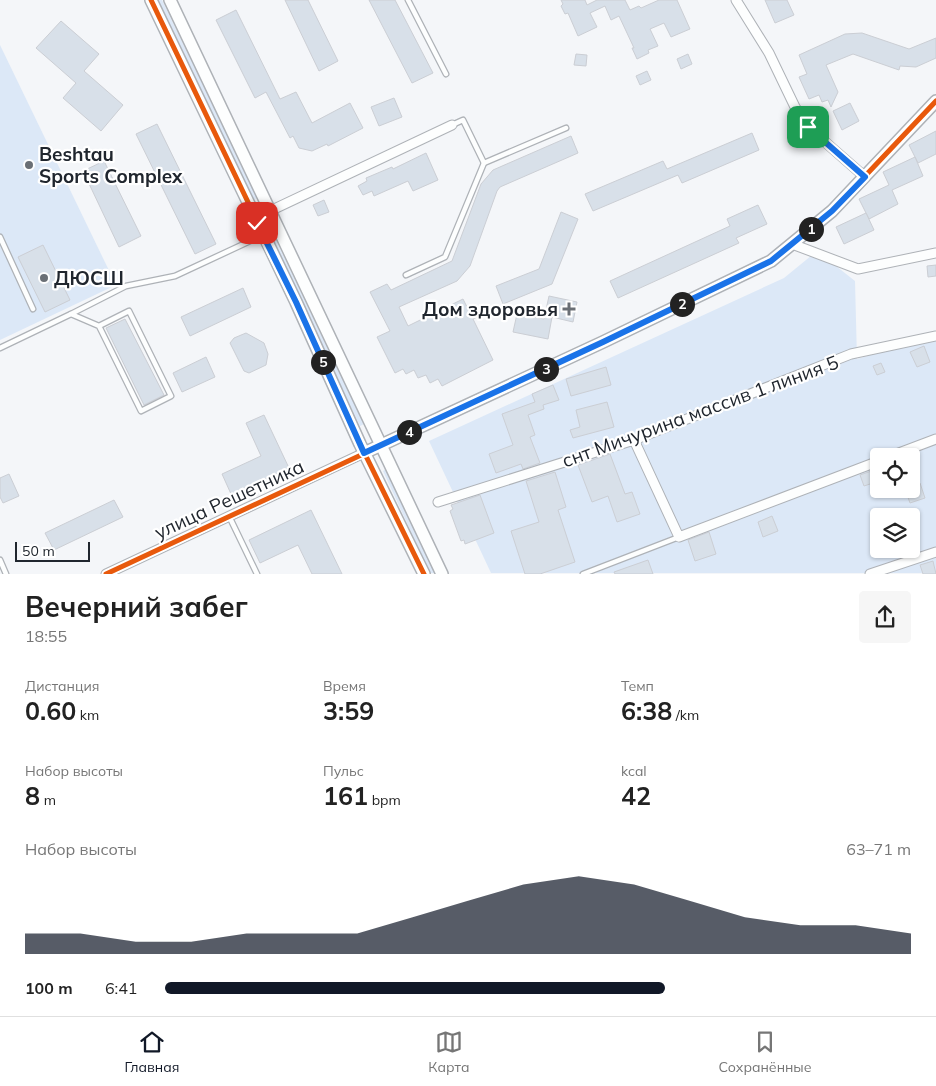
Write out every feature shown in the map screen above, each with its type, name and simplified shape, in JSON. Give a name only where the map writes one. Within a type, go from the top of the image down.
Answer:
[{"type":"street","points":[[151,0],[296,302],[364,453],[424,574]]},
{"type":"street","points":[[170,0],[442,574]]},
{"type":"street","points":[[736,0],[769,53],[795,107],[808,127],[865,177]]},
{"type":"street","points":[[364,453],[603,342],[771,261],[832,211],[936,101]]},
{"type":"street","points":[[255,218],[452,125]]},
{"type":"street","points":[[792,244],[858,268],[936,253]]},
{"type":"street","name":"снт Мичурина массив 1 линия 5","points":[[438,502],[634,440],[851,354],[936,336]]},
{"type":"street","points":[[912,448],[936,439]]},
{"type":"street","points":[[634,440],[679,537],[870,464]]},
{"type":"street","name":"улица Решетника","points":[[106,574],[364,453]]},
{"type":"street","points":[[870,574],[936,552]]},
{"type":"lane","points":[[408,0],[446,74]]},
{"type":"lane","points":[[452,125],[463,120],[484,163]]},
{"type":"lane","points":[[406,275],[445,257],[484,163],[566,128]]},
{"type":"lane","points":[[0,348],[126,286],[175,276],[264,235]]},
{"type":"lane","points":[[0,237],[33,309]]},
{"type":"lane","points":[[71,314],[99,326],[141,411],[171,396],[128,311],[99,326]]},
{"type":"lane","points":[[229,516],[257,574]]},
{"type":"lane","points":[[583,574],[679,537]]},
{"type":"lane","points":[[0,560],[6,574]]},
{"type":"shaded area","points":[[158,0],[162,0],[257,198],[253,200]]},
{"type":"shaded area","name":"Beshtau Sports Complex","points":[[0,45],[116,285],[0,340]]},
{"type":"shaded area","points":[[270,228],[364,424],[360,426],[267,229]]},
{"type":"shaded area","points":[[817,251],[855,281],[857,359],[936,336],[936,573],[491,573],[429,441],[784,278]]},
{"type":"shaded area","points":[[386,469],[435,573],[430,573],[383,471]]},
{"type":"building","points":[[285,0],[308,0],[338,61],[319,71]]},
{"type":"building","points":[[369,0],[395,0],[433,73],[412,83]]},
{"type":"building","points":[[561,0],[585,0],[587,5],[597,0],[625,0],[630,10],[639,6],[641,8],[659,0],[677,0],[690,29],[671,37],[664,23],[650,29],[658,46],[648,50],[649,53],[637,59],[619,16],[611,20],[605,6],[590,13],[597,27],[578,36],[568,13],[565,14],[561,6],[563,4]]},
{"type":"building","points":[[765,0],[787,0],[794,15],[775,23]]},
{"type":"building","points":[[236,10],[280,99],[296,92],[312,123],[350,103],[363,128],[328,146],[327,144],[312,151],[299,148],[293,136],[290,138],[266,92],[255,98],[216,20]]},
{"type":"building","points":[[61,21],[99,54],[84,71],[123,105],[101,131],[63,98],[76,83],[36,48]]},
{"type":"building","points":[[862,33],[909,49],[936,38],[936,58],[916,67],[900,66],[899,70],[853,54],[826,65],[838,92],[831,107],[828,100],[822,102],[819,95],[809,99],[799,77],[807,74],[799,55],[845,34]]},
{"type":"building","points":[[576,54],[587,55],[586,66],[574,65]]},
{"type":"building","points":[[688,54],[692,64],[681,69],[677,59]]},
{"type":"building","points":[[647,71],[651,80],[640,85],[636,76]]},
{"type":"building","points":[[394,98],[402,117],[379,126],[371,107]]},
{"type":"building","points":[[850,103],[859,121],[842,130],[833,111]]},
{"type":"building","points":[[157,124],[216,244],[195,254],[136,134]]},
{"type":"building","points":[[936,131],[936,154],[918,163],[909,145]]},
{"type":"building","points":[[752,133],[759,150],[682,183],[678,175],[593,211],[585,194],[663,161],[667,169]]},
{"type":"building","points":[[571,136],[578,153],[500,187],[470,266],[457,281],[399,307],[408,326],[463,299],[469,311],[477,307],[481,315],[473,319],[493,360],[442,386],[438,379],[430,383],[426,375],[418,378],[414,370],[406,374],[403,369],[395,373],[377,337],[390,331],[370,292],[387,284],[391,290],[452,261],[481,184],[493,170]]},
{"type":"building","points":[[426,153],[438,180],[413,191],[408,181],[374,196],[372,191],[363,195],[358,186],[367,181],[366,178],[392,167],[393,169]]},
{"type":"building","points":[[915,157],[923,176],[892,190],[898,204],[869,219],[859,199],[889,185],[883,172]]},
{"type":"building","points":[[104,161],[141,236],[119,247],[83,171]]},
{"type":"building","points":[[324,200],[329,212],[318,216],[313,205]]},
{"type":"building","points":[[758,205],[767,224],[736,238],[739,243],[618,298],[610,281],[730,226],[727,219]]},
{"type":"building","points":[[561,212],[578,219],[552,284],[503,304],[496,286],[539,269]]},
{"type":"building","points":[[866,213],[874,230],[844,244],[836,227]]},
{"type":"building","name":"ДЮСШ","points":[[43,245],[70,300],[45,312],[18,257]]},
{"type":"building","points":[[936,265],[936,276],[928,277],[927,266]]},
{"type":"building","points":[[243,288],[251,307],[190,336],[181,317]]},
{"type":"building","points":[[549,296],[577,302],[573,322],[552,317],[548,339],[513,332],[517,314],[544,319]]},
{"type":"building","points":[[125,319],[164,395],[144,405],[106,328]]},
{"type":"building","points":[[246,333],[264,343],[268,354],[266,365],[249,373],[244,371],[230,343],[234,338]]},
{"type":"building","points":[[924,346],[930,362],[917,367],[910,352]]},
{"type":"building","points":[[206,357],[215,377],[182,392],[173,373]]},
{"type":"building","points":[[881,363],[885,372],[877,375],[873,366]]},
{"type":"building","points":[[606,367],[611,385],[571,396],[566,379]]},
{"type":"building","points":[[553,385],[559,400],[543,405],[544,409],[528,415],[535,435],[530,437],[540,463],[523,469],[521,464],[496,473],[489,454],[513,445],[502,414],[535,402],[532,394]]},
{"type":"building","points":[[607,402],[614,427],[573,438],[570,430],[580,427],[576,410]]},
{"type":"building","points":[[264,415],[289,468],[231,494],[222,474],[261,456],[246,423]]},
{"type":"building","points":[[610,454],[625,494],[632,492],[640,514],[617,522],[608,496],[592,502],[578,465]]},
{"type":"building","points":[[870,471],[870,484],[864,486],[860,475]]},
{"type":"building","points":[[555,472],[566,507],[558,510],[575,562],[540,574],[525,574],[511,531],[539,522],[526,481]]},
{"type":"building","points":[[9,474],[19,496],[3,503],[0,497],[0,478]]},
{"type":"building","points":[[920,483],[925,498],[910,503],[908,498],[920,498]]},
{"type":"building","points":[[480,495],[494,533],[465,544],[464,540],[461,541],[450,511],[453,509],[451,505]]},
{"type":"building","points":[[114,500],[123,517],[54,550],[45,533]]},
{"type":"building","points":[[311,510],[342,574],[312,574],[298,545],[260,563],[249,540]]},
{"type":"building","points":[[772,516],[778,531],[763,537],[758,522]]},
{"type":"building","points":[[709,532],[716,554],[695,561],[688,540]]},
{"type":"building","points":[[648,560],[653,574],[615,574],[614,572]]},
{"type":"building","points":[[933,561],[936,574],[923,574],[920,565]]},
{"type":"cycle path","points":[[151,0],[296,302],[360,444],[424,574]]},
{"type":"cycle path","points":[[106,574],[603,342],[771,261],[832,211],[936,101]]},
{"type":"place","name":"Beshtau Sports Complex","points":[[29,165]]},
{"type":"place","name":"ДЮСШ","points":[[44,278]]},
{"type":"place","name":"Дом здоровья","points":[[569,309]]},
{"type":"route","points":[[257,223],[276,259],[364,453],[603,342],[771,261],[832,211],[865,177],[808,127]]}]
